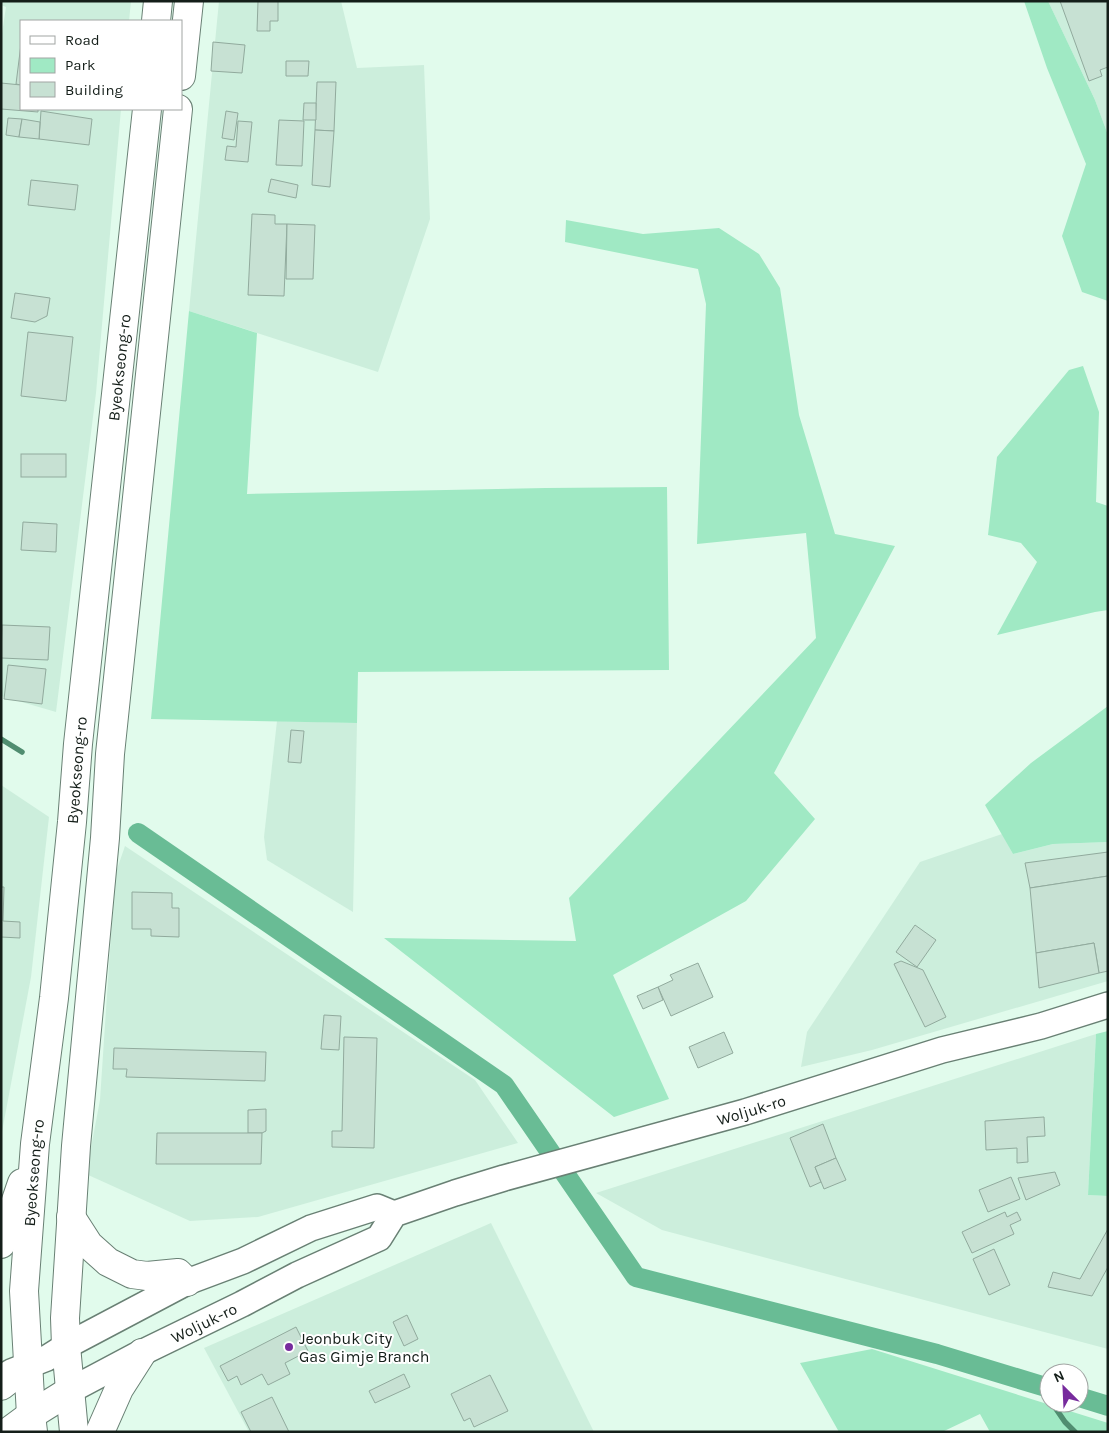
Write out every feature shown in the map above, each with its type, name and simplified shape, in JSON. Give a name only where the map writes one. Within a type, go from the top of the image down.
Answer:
[{"type":"main road","points":[[156,20],[158,1]]},
{"type":"main road","points":[[182,67],[189,1]]},
{"type":"main road","name":"Byeokseong-ro","points":[[32,1423],[24,1291],[35,1144],[55,988],[78,744],[147,110]]},
{"type":"main road","name":"Byeokseong-ro","points":[[74,1432],[65,1318],[76,1146],[105,838],[110,754],[178,110]]},
{"type":"main road","points":[[1,1244],[35,1144]]},
{"type":"main road","points":[[71,1217],[89,1245],[108,1262],[132,1274],[146,1276],[178,1273],[187,1282]]},
{"type":"main road","points":[[100,1432],[119,1389],[142,1353]]},
{"type":"main road","points":[[1,1386],[28,1365]]},
{"type":"main road","name":"Woljuk-ro","points":[[8,1432],[32,1423],[71,1390]]},
{"type":"street","name":"Woljuk-ro","points":[[71,1390],[297,1275],[379,1238],[394,1214],[454,1193],[594,1153],[698,1126],[942,1050],[1041,1026],[1108,1006]]},
{"type":"street","points":[[1,1376],[46,1358],[187,1282],[243,1261],[311,1228],[377,1207],[394,1214]]},
{"type":"shaded area","points":[[1,1],[131,1],[129,20],[20,20],[20,110],[121,110],[96,393],[56,712],[1,696],[1,40],[6,7],[1,5]]},
{"type":"shaded area","points":[[219,1],[341,1],[357,68],[424,65],[430,219],[378,372],[189,311]]},
{"type":"shaded area","points":[[1048,1],[1108,1],[1108,135],[1095,100]]},
{"type":"shaded area","points":[[277,721],[357,723],[353,912],[267,860],[264,837]]},
{"type":"shaded area","points":[[1,785],[49,817],[31,977],[1,1137]]},
{"type":"shaded area","points":[[1002,834],[1013,854],[1053,844],[1108,842],[1108,981],[872,1050],[801,1067],[807,1032],[920,862]]},
{"type":"shaded area","points":[[125,846],[475,1080],[518,1143],[258,1217],[190,1221],[86,1174],[100,1100],[115,875]]},
{"type":"shaded area","points":[[1096,1034],[1088,1195],[1108,1196],[1108,1349],[662,1230],[596,1193]]},
{"type":"shaded area","points":[[491,1223],[594,1432],[249,1432],[204,1348]]},
{"type":"green space","points":[[1024,1],[1048,1],[1095,100],[1108,135],[1108,301],[1082,292],[1062,236],[1086,164],[1047,68]]},
{"type":"green space","points":[[566,220],[643,234],[719,228],[759,254],[780,288],[799,415],[835,534],[895,546],[774,773],[815,819],[746,901],[613,975],[669,1099],[614,1117],[384,938],[576,941],[569,898],[816,638],[806,533],[697,544],[706,304],[698,269],[565,242]]},
{"type":"green space","points":[[189,311],[257,333],[247,494],[667,487],[669,670],[358,672],[357,723],[151,719]]},
{"type":"green space","points":[[1083,366],[1099,412],[1096,502],[1108,506],[1108,610],[997,635],[1037,562],[1021,543],[988,535],[997,457],[1069,370]]},
{"type":"green space","points":[[1108,706],[1108,842],[1053,844],[1013,854],[985,805],[1031,763]]},
{"type":"green space","points":[[1108,1031],[1108,1196],[1088,1195],[1096,1034]]},
{"type":"green space","points":[[872,1349],[1039,1401],[1039,1413],[1076,1413],[1108,1423],[1108,1432],[990,1432],[980,1414],[942,1432],[839,1432],[800,1363]]},
{"type":"building","points":[[258,1],[278,1],[278,21],[270,21],[270,31],[257,31]]},
{"type":"building","points":[[1060,1],[1108,1],[1108,67],[1100,70],[1102,76],[1089,81]]},
{"type":"building","points":[[213,42],[245,45],[242,73],[211,71]]},
{"type":"building","points":[[20,52],[20,85],[16,84]]},
{"type":"building","points":[[286,61],[309,61],[308,76],[286,76]]},
{"type":"building","points":[[317,82],[336,82],[334,131],[315,130]]},
{"type":"building","points":[[1,83],[20,85],[20,110],[38,110],[38,112],[1,109]]},
{"type":"building","points":[[304,103],[316,103],[316,120],[303,120]]},
{"type":"building","points":[[41,111],[92,119],[89,145],[39,139]]},
{"type":"building","points":[[226,111],[238,113],[234,140],[222,138]]},
{"type":"building","points":[[8,118],[22,119],[19,137],[6,135]]},
{"type":"building","points":[[22,119],[40,122],[39,139],[19,137]]},
{"type":"building","points":[[279,120],[304,121],[302,166],[276,165]]},
{"type":"building","points":[[238,121],[252,122],[248,162],[225,160],[227,146],[236,147]]},
{"type":"building","points":[[315,130],[334,131],[330,187],[312,185]]},
{"type":"building","points":[[271,179],[298,185],[296,198],[268,192]]},
{"type":"building","points":[[31,180],[78,185],[75,210],[28,205]]},
{"type":"building","points":[[252,214],[275,215],[275,224],[287,224],[284,296],[248,295]]},
{"type":"building","points":[[287,224],[315,225],[313,279],[286,279]]},
{"type":"building","points":[[15,293],[50,298],[47,316],[35,322],[11,318]]},
{"type":"building","points":[[28,332],[73,337],[66,401],[21,396]]},
{"type":"building","points":[[21,454],[66,454],[66,477],[21,477]]},
{"type":"building","points":[[23,522],[57,524],[56,552],[21,550]]},
{"type":"building","points":[[2,625],[50,627],[48,660],[1,658]]},
{"type":"building","points":[[8,665],[46,669],[42,704],[4,699]]},
{"type":"building","points":[[291,730],[304,731],[301,763],[288,762]]},
{"type":"building","points":[[1108,852],[1108,876],[1030,888],[1025,863]]},
{"type":"building","points":[[1108,876],[1108,971],[1099,973],[1094,943],[1036,953],[1030,888]]},
{"type":"building","points":[[1,887],[4,887],[3,921],[20,922],[20,938],[1,937]]},
{"type":"building","points":[[132,892],[172,893],[172,908],[179,908],[179,937],[151,936],[151,929],[132,929]]},
{"type":"building","points":[[915,925],[936,940],[917,967],[896,952]]},
{"type":"building","points":[[1094,943],[1099,973],[1039,988],[1036,953]]},
{"type":"building","points":[[901,961],[923,970],[946,1017],[925,1027],[894,964]]},
{"type":"building","points":[[698,963],[713,997],[671,1016],[658,987],[673,980],[670,975]]},
{"type":"building","points":[[658,987],[663,1000],[643,1009],[637,996]]},
{"type":"building","points":[[324,1015],[341,1016],[339,1050],[321,1049]]},
{"type":"building","points":[[724,1032],[733,1053],[698,1068],[689,1047]]},
{"type":"building","points":[[344,1037],[377,1038],[374,1148],[332,1147],[332,1131],[342,1131]]},
{"type":"building","points":[[114,1048],[266,1052],[265,1081],[126,1077],[127,1069],[113,1069]]},
{"type":"building","points":[[266,1109],[266,1131],[262,1133],[248,1133],[248,1110]]},
{"type":"building","points":[[1044,1117],[1045,1136],[1027,1137],[1028,1162],[1017,1163],[1017,1148],[986,1150],[985,1121]]},
{"type":"building","points":[[823,1124],[836,1158],[815,1167],[821,1182],[810,1187],[790,1138]]},
{"type":"building","points":[[157,1133],[262,1133],[261,1164],[156,1164]]},
{"type":"building","points":[[836,1158],[846,1180],[824,1189],[815,1167]]},
{"type":"building","points":[[1055,1172],[1060,1185],[1026,1200],[1018,1178]]},
{"type":"building","points":[[1011,1177],[1020,1199],[988,1212],[979,1190]]},
{"type":"building","points":[[1005,1212],[1007,1217],[1017,1212],[1021,1220],[1010,1225],[1014,1234],[972,1253],[962,1232]]},
{"type":"building","points":[[1108,1229],[1108,1267],[1092,1296],[1048,1287],[1053,1272],[1080,1279]]},
{"type":"building","points":[[994,1249],[1010,1285],[989,1295],[973,1259]]},
{"type":"building","points":[[407,1315],[418,1339],[404,1346],[393,1322]]},
{"type":"building","points":[[296,1327],[308,1351],[285,1363],[290,1374],[268,1385],[262,1374],[241,1385],[237,1376],[228,1381],[220,1366]]},
{"type":"building","points":[[404,1374],[410,1387],[375,1403],[369,1391]]},
{"type":"building","points":[[490,1375],[508,1411],[474,1427],[470,1418],[464,1421],[451,1394]]},
{"type":"building","points":[[272,1397],[289,1432],[251,1432],[241,1412]]},
{"type":"waterway","points":[[1,739],[22,752]]},
{"type":"waterway","points":[[138,833],[504,1085],[636,1277],[937,1354],[1039,1385]]},
{"type":"waterway","points":[[1089,1400],[1108,1406]]},
{"type":"waterway","points":[[1059,1413],[1075,1432]]},
{"type":"place","name":"Jeonbuk City Gas Gimje Branch","points":[[289,1347]]}]
